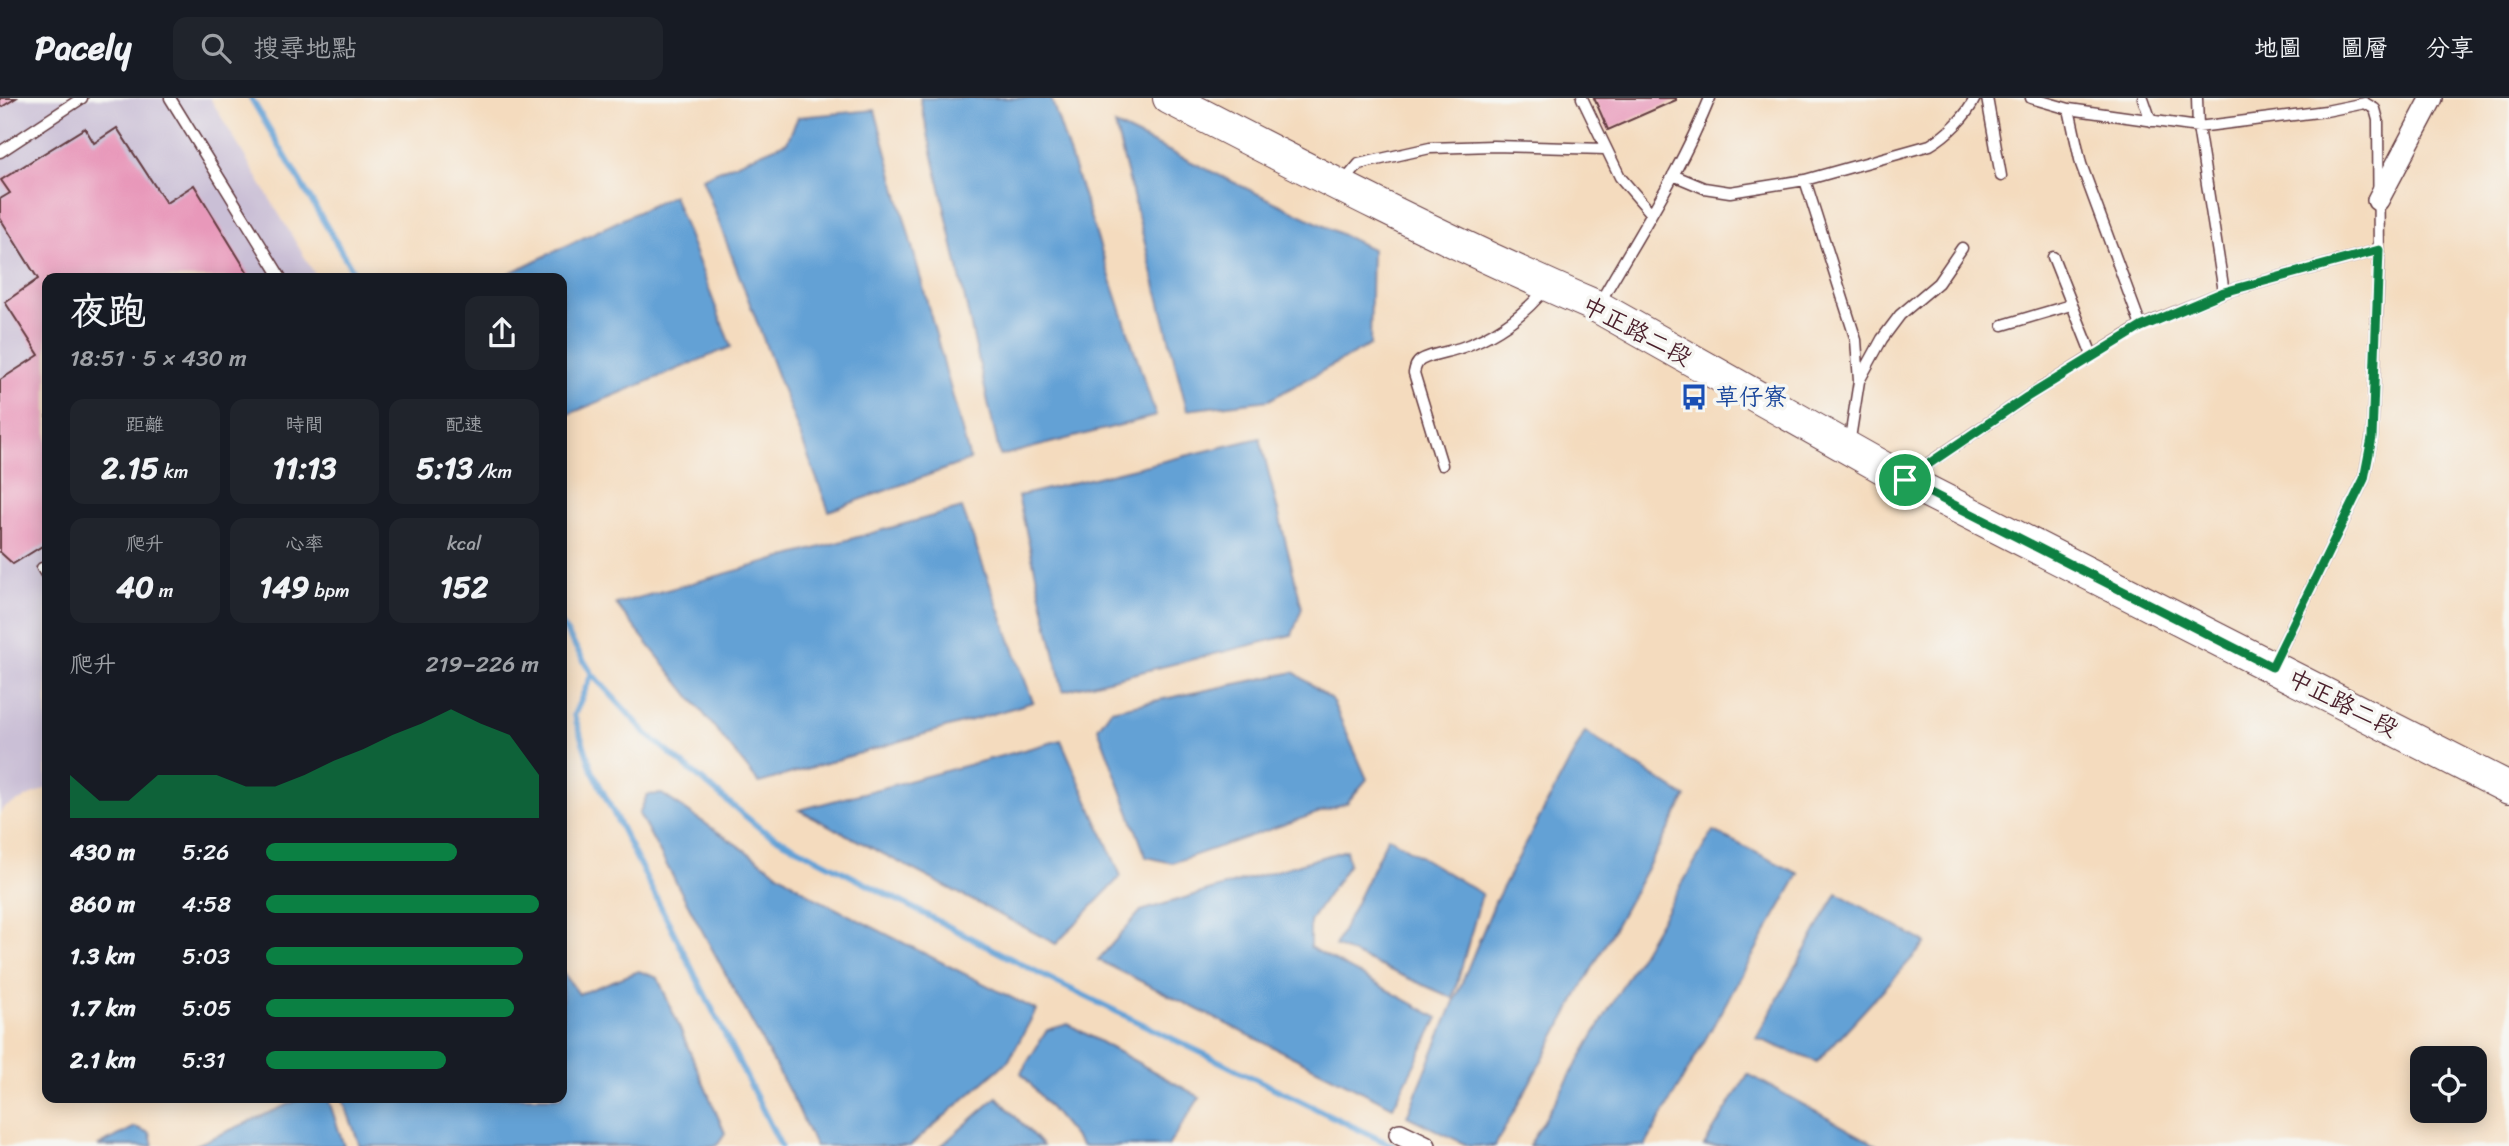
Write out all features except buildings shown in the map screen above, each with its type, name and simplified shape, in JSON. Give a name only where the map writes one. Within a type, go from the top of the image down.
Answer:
[{"type":"main road","name":"中正路二段","points":[[1169,98],[1339,186],[1547,286],[1598,307],[1905,480],[2509,788]]},
{"type":"street","points":[[2378,200],[2432,98]]},
{"type":"street","points":[[1400,1134],[1425,1146]]},
{"type":"lane","points":[[0,152],[82,98]]},
{"type":"lane","points":[[170,98],[278,273]]},
{"type":"lane","points":[[1582,98],[1620,177],[1651,213]]},
{"type":"lane","points":[[1598,307],[1673,175],[1698,128],[1710,98]]},
{"type":"lane","points":[[1673,175],[1719,191],[1805,180],[1930,145],[1970,108],[1975,98]]},
{"type":"lane","points":[[1987,98],[2001,176]]},
{"type":"lane","points":[[2031,98],[2069,108],[2198,127],[2365,103],[2375,109],[2378,120],[2379,250],[2369,460],[2364,479],[2272,667]]},
{"type":"lane","points":[[2143,98],[2151,121]]},
{"type":"lane","points":[[2197,98],[2198,127],[2224,292]]},
{"type":"lane","points":[[2069,108],[2081,164],[2141,327]]},
{"type":"lane","points":[[1339,186],[1359,164],[1430,148],[1493,146],[1605,149]]},
{"type":"lane","points":[[1805,180],[1856,340],[1859,380],[1848,449]]},
{"type":"lane","points":[[1859,380],[1894,323],[1938,283],[1962,248]]},
{"type":"lane","points":[[1905,480],[2092,355],[2141,327],[2224,292],[2379,250]]},
{"type":"lane","points":[[2053,257],[2092,355]]},
{"type":"lane","points":[[1442,465],[1414,373],[1416,366],[1421,360],[1464,347],[1501,328],[1530,308],[1547,286]]},
{"type":"lane","points":[[2003,326],[2071,305]]},
{"type":"shaded area","points":[[0,98],[210,98],[314,273],[42,273],[42,790],[3,808],[0,814]]},
{"type":"water","points":[[920,98],[1051,98],[1156,416],[1000,456]]},
{"type":"water","points":[[875,110],[970,460],[829,511],[702,178],[787,142],[798,117]]},
{"type":"water","points":[[1115,125],[1372,249],[1370,345],[1269,400],[1187,410]]},
{"type":"water","points":[[673,195],[731,347],[567,415],[567,273],[509,273]]},
{"type":"water","points":[[1260,438],[1302,608],[1292,635],[1063,691],[1018,496]]},
{"type":"water","points":[[962,508],[1033,702],[759,783],[616,604]]},
{"type":"water","points":[[1294,672],[1332,700],[1367,779],[1347,803],[1172,863],[1146,857],[1098,728],[1111,710]]},
{"type":"water","points":[[1585,732],[1686,797],[1495,1146],[1469,1146],[1407,1116],[1495,902]]},
{"type":"water","points":[[1061,740],[1121,876],[1056,944],[799,810]]},
{"type":"water","points":[[662,794],[815,898],[1036,1010],[1009,1060],[910,1146],[815,1146],[796,1104],[639,814],[647,795]]},
{"type":"water","points":[[1713,831],[1799,874],[1645,1146],[1529,1146]]},
{"type":"water","points":[[1388,837],[1482,894],[1453,998],[1335,946]]},
{"type":"water","points":[[1346,850],[1349,864],[1310,921],[1310,947],[1438,1018],[1393,1107],[1098,960],[1141,911]]},
{"type":"water","points":[[1837,893],[1926,943],[1817,1062],[1756,1038]]},
{"type":"water","points":[[639,971],[658,978],[725,1133],[716,1146],[360,1146],[344,1103],[567,1103],[567,978],[579,994]]},
{"type":"water","points":[[1068,1024],[1200,1097],[1168,1146],[1082,1146],[1021,1073],[1047,1030]]},
{"type":"water","points":[[1748,1074],[1878,1146],[1704,1146]]},
{"type":"water","points":[[997,1097],[1043,1146],[941,1146]]},
{"type":"water","points":[[291,1103],[330,1103],[344,1146],[194,1146]]},
{"type":"water","points":[[135,1127],[150,1133],[153,1146],[98,1146]]},
{"type":"waterway","points":[[251,98],[354,273]]},
{"type":"waterway","points":[[567,633],[592,674],[648,735],[762,830],[1056,982],[1393,1146]]},
{"type":"waterway","points":[[592,674],[574,715],[592,770],[781,1146]]},
{"type":"place","name":"草仔寮","points":[[1694,397]]},
{"type":"route","points":[[2379,250],[2369,460],[2364,479],[2272,667],[1905,480],[2027,397],[2141,327],[2224,292],[2379,250]]}]
